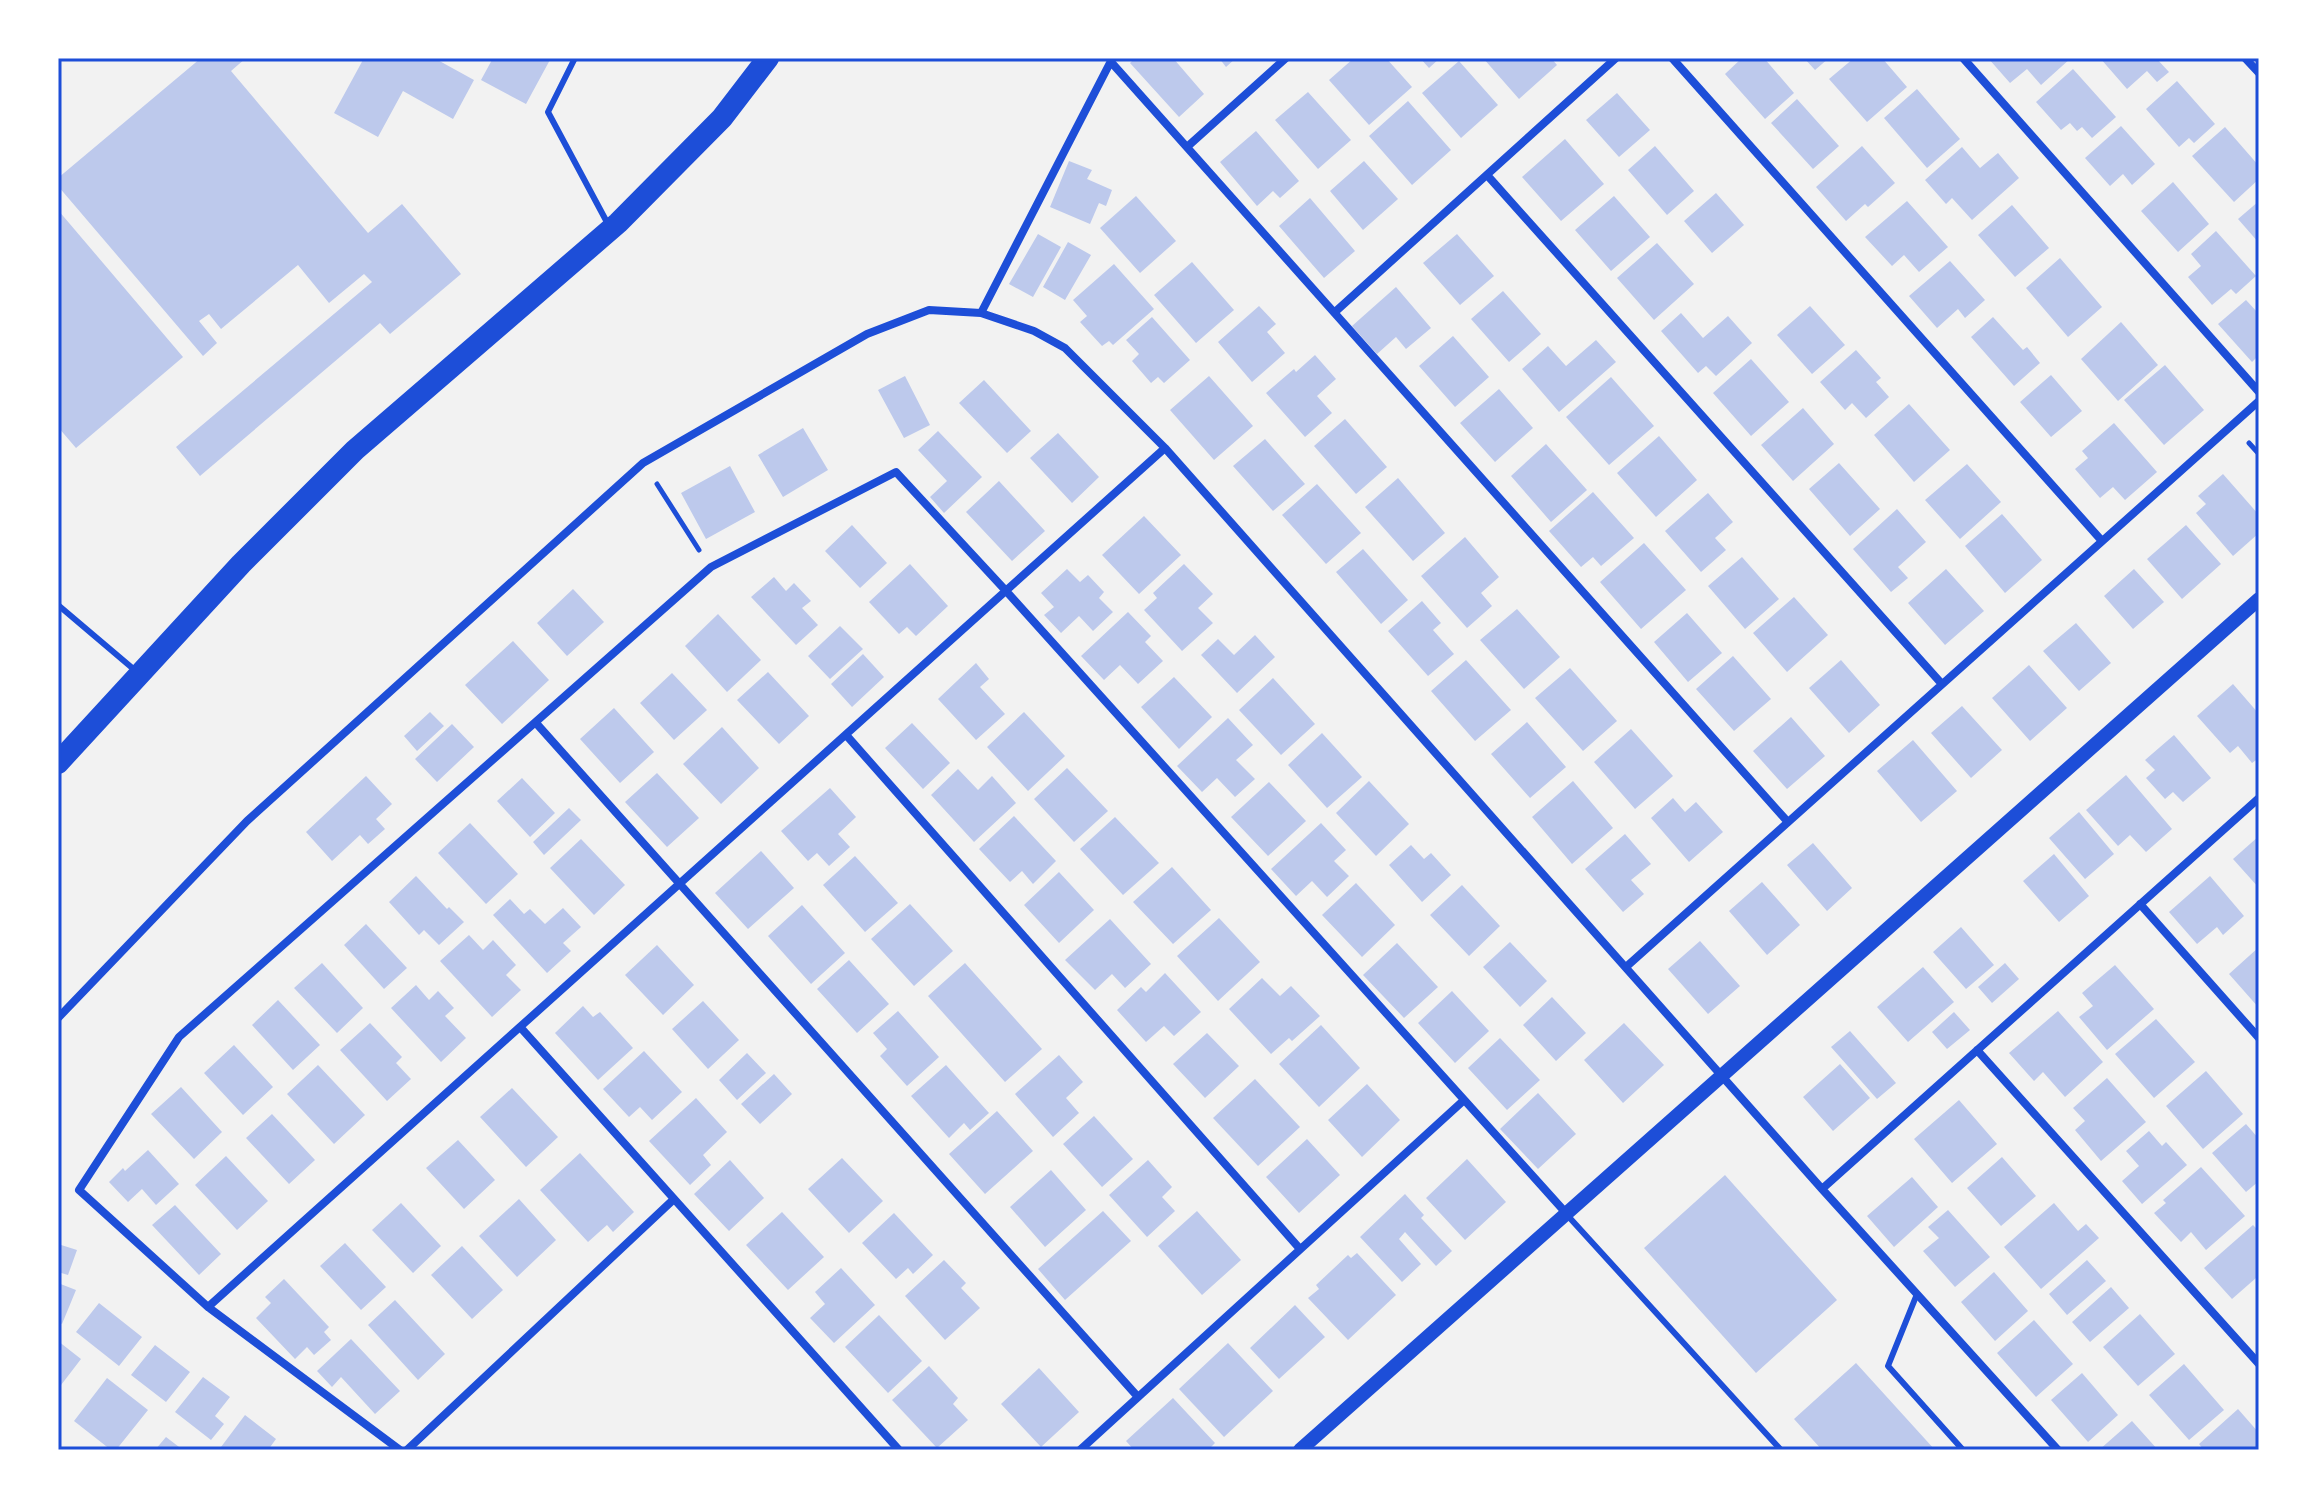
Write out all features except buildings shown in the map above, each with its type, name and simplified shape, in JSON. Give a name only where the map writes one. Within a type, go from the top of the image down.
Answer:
[{"type":"highway","points":[[58,763],[241,564],[355,450],[610,230],[722,118],[768,58]]},
{"type":"street","points":[[1187,147],[1286,58]]},
{"type":"street","points":[[1335,312],[1616,58]]},
{"type":"street","points":[[1672,58],[2102,541]]},
{"type":"street","points":[[1963,58],[2259,392]]},
{"type":"street","points":[[2245,58],[2259,73]]},
{"type":"street","points":[[981,313],[1112,60],[1787,821]]},
{"type":"street","points":[[1487,175],[1941,683]]},
{"type":"street","points":[[58,1018],[247,821],[643,463],[867,334],[929,310],[981,313],[1034,331],[1065,348],[1165,448],[1822,1189],[2058,1450]]},
{"type":"street","points":[[1626,967],[2259,401]]},
{"type":"street","points":[[208,1307],[1165,448]]},
{"type":"street","points":[[400,1450],[208,1307],[79,1190],[179,1037],[711,567],[896,472],[1566,1213]]},
{"type":"street","points":[[1300,1450],[2259,599]]},
{"type":"street","points":[[536,723],[1138,1397]]},
{"type":"street","points":[[847,736],[1300,1249]]},
{"type":"street","points":[[1822,1189],[2259,798]]},
{"type":"street","points":[[2140,904],[2259,1038]]},
{"type":"street","points":[[521,1028],[899,1450]]},
{"type":"street","points":[[1977,1050],[2259,1364]]},
{"type":"street","points":[[1080,1450],[1463,1101]]},
{"type":"street","points":[[407,1450],[674,1199]]},
{"type":"lane","points":[[575,58],[548,112],[610,230]]},
{"type":"lane","points":[[58,605],[139,674]]},
{"type":"lane","points":[[1566,1213],[1781,1450]]},
{"type":"lane","points":[[1917,1294],[1888,1366],[1963,1450]]},
{"type":"path","points":[[643,463],[711,567]]}]
